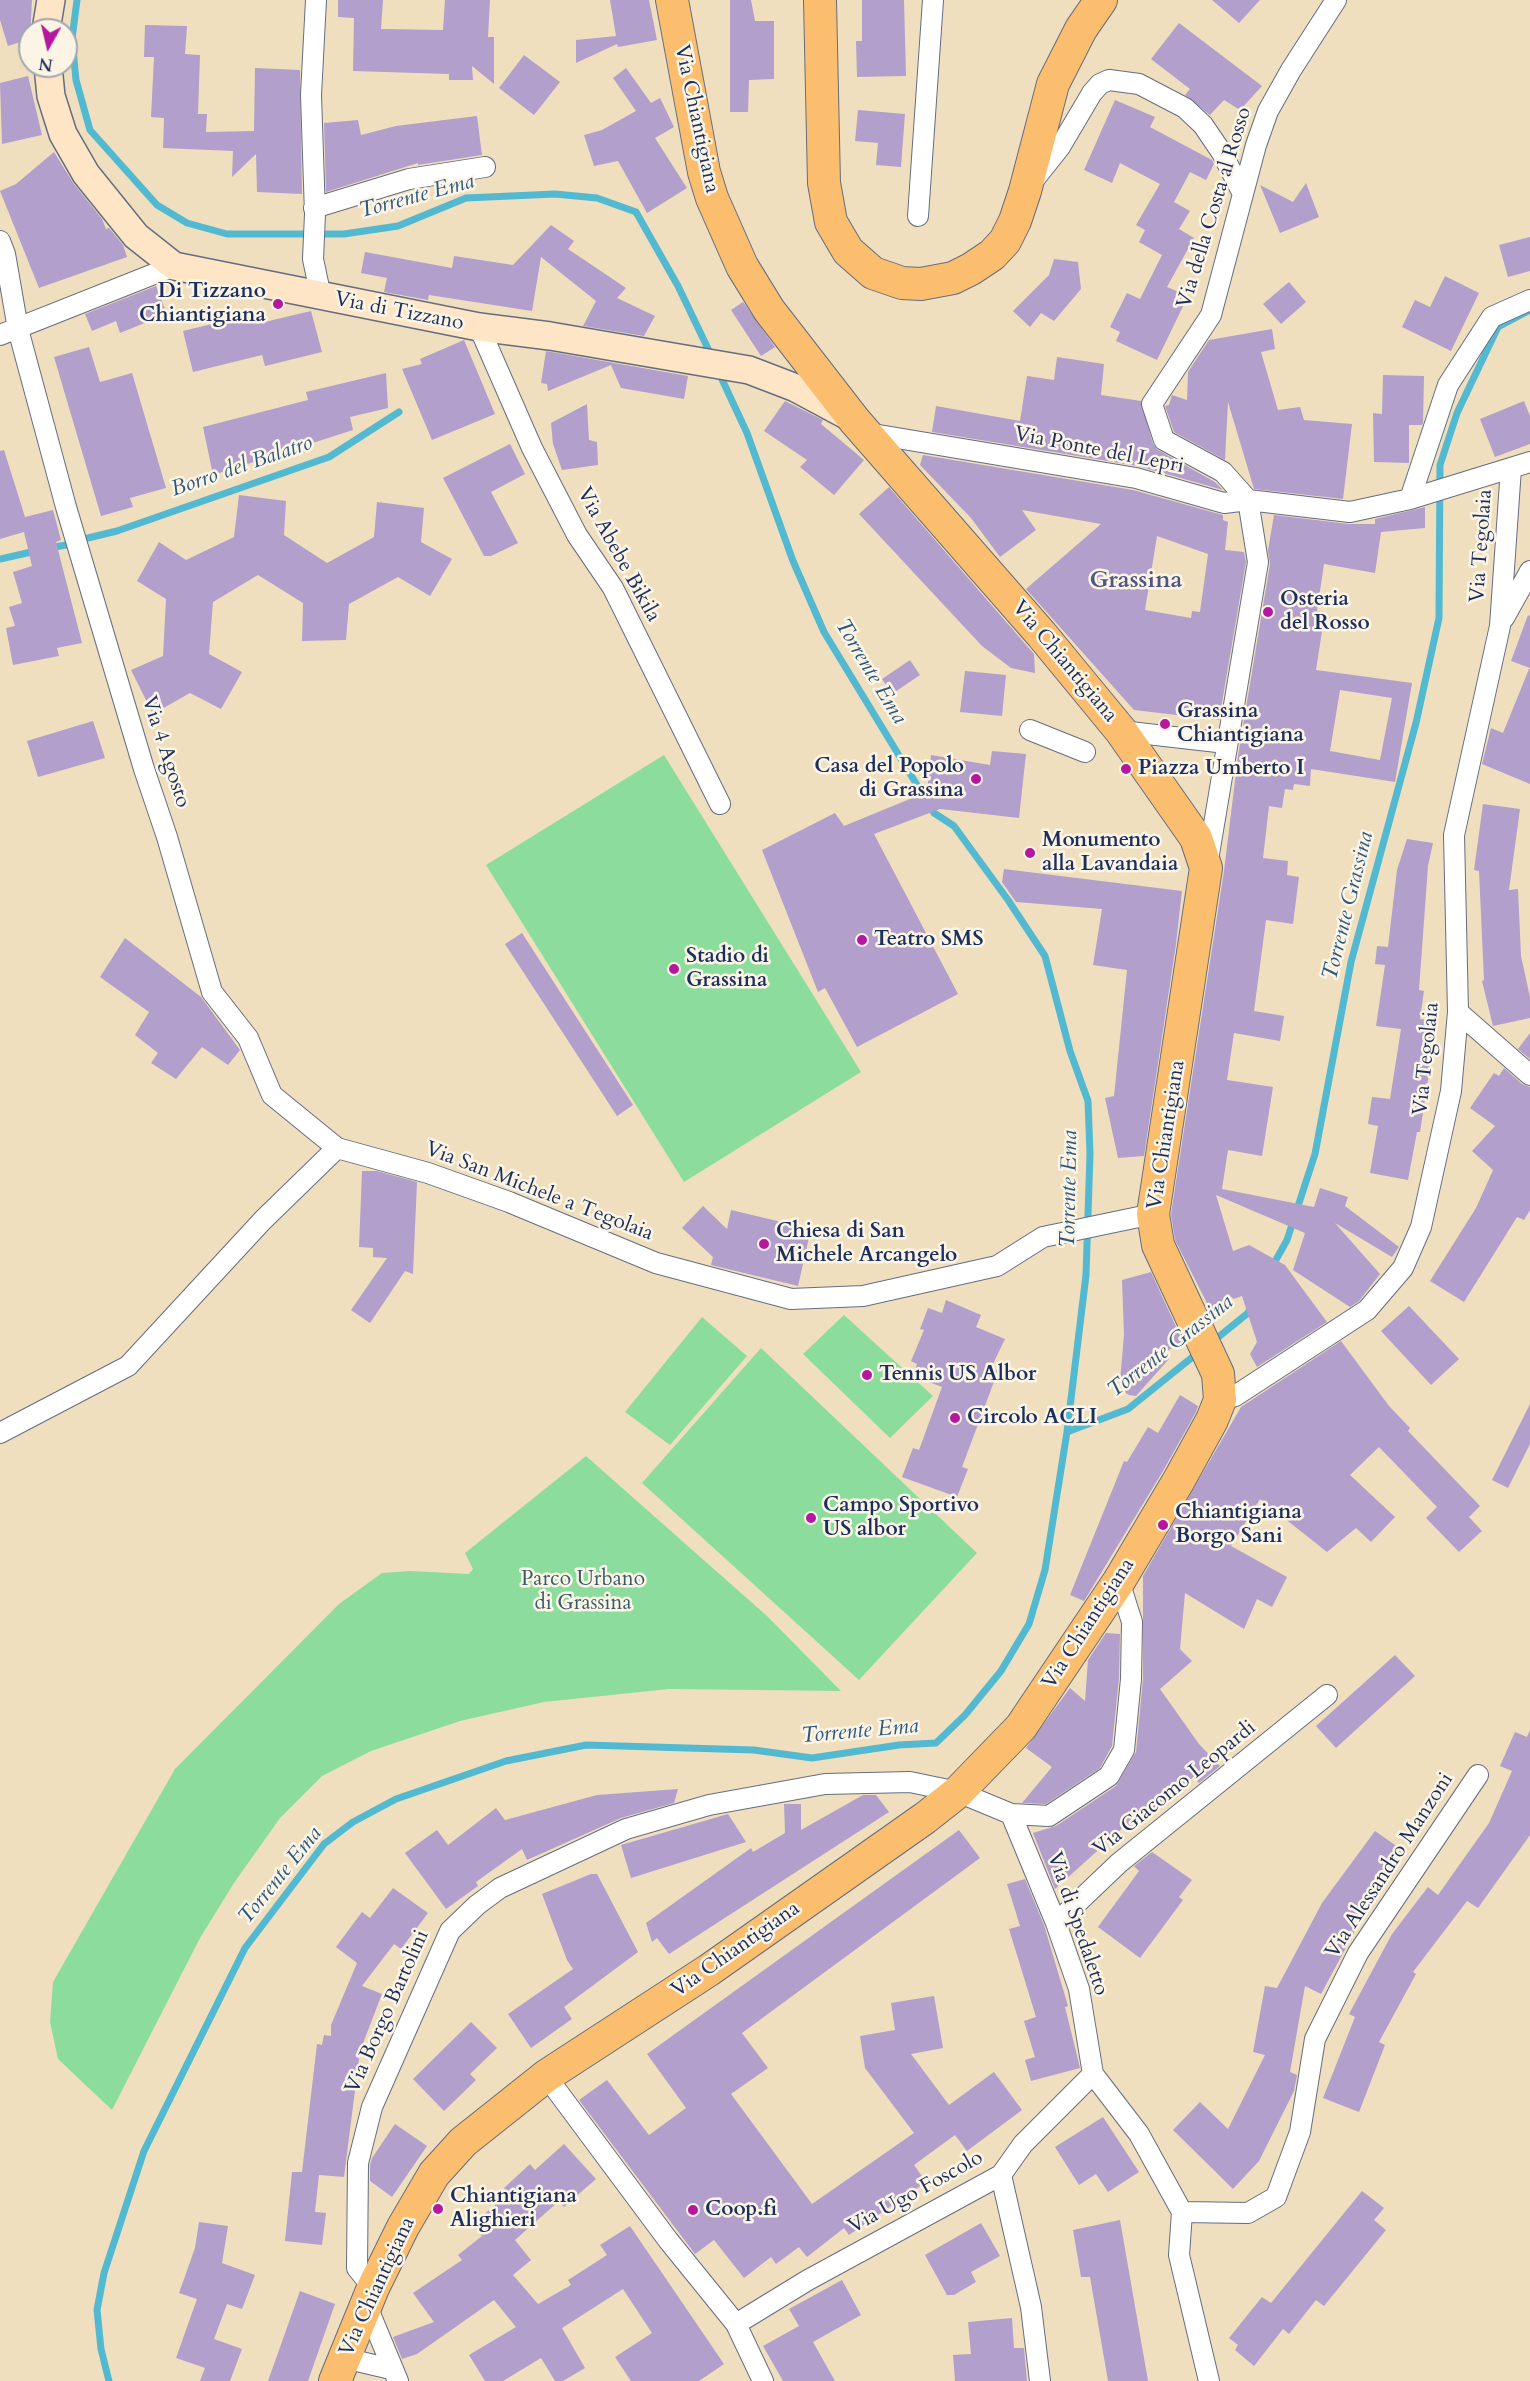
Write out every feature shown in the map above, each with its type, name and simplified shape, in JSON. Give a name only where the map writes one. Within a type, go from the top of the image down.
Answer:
[{"type":"main road","name":"Via Chiantigiana","points":[[340,2370],[370,2296],[434,2174],[463,2142],[546,2076],[709,1970],[925,1818],[958,1792],[1021,1727],[1119,1581],[1207,1430],[1219,1387],[1158,1245],[1139,1217],[1206,868],[1196,838],[1121,731],[861,427],[770,310],[742,266],[720,220],[704,172],[672,0]]},
{"type":"main road","points":[[820,0],[826,202],[839,239],[860,264],[873,273],[902,283],[921,284],[953,278],[992,255],[1005,240],[1015,221],[1025,191],[1053,84],[1081,29],[1101,0]]},
{"type":"street","points":[[48,18],[51,0]]},
{"type":"street","points":[[316,0],[311,95],[315,211],[313,259],[321,297]]},
{"type":"street","points":[[918,216],[933,0]]},
{"type":"street","name":"Via della Costa al Rosso","points":[[1248,500],[1222,472],[1164,440],[1152,404],[1211,315],[1268,111],[1290,70],[1336,0]]},
{"type":"street","name":"Via di Tizzano","points":[[49,78],[51,96],[63,134],[86,174],[136,236],[174,266],[478,327],[550,336],[749,370],[796,388],[861,427]]},
{"type":"street","points":[[1025,191],[1060,147],[1092,93],[1100,84],[1109,80],[1139,84],[1185,108],[1203,124],[1222,153],[1243,194]]},
{"type":"street","points":[[315,211],[409,179],[485,167]]},
{"type":"street","name":"Via 4 Agosto","points":[[0,241],[5,254],[9,332],[167,837],[212,992],[248,1038],[272,1095],[337,1148]]},
{"type":"street","points":[[9,332],[174,266]]},
{"type":"street","points":[[1410,499],[1448,385],[1492,317],[1530,300]]},
{"type":"street","name":"Via Abebe Bikila","points":[[478,327],[532,448],[577,535],[613,588],[720,804]]},
{"type":"street","name":"Via Ponte del Lepri","points":[[861,427],[1136,478],[1224,503],[1248,500],[1350,512],[1410,499],[1530,462]]},
{"type":"street","name":"Via Tegolaia","points":[[1219,1387],[1235,1396],[1367,1310],[1403,1268],[1421,1227],[1451,1091],[1458,1012],[1454,835],[1500,626],[1511,468]]},
{"type":"street","points":[[1206,868],[1258,562],[1248,500]]},
{"type":"street","name":"Via Tegolaia","points":[[1500,626],[1530,571]]},
{"type":"street","points":[[1030,730],[1084,752]]},
{"type":"street","points":[[1121,731],[1226,743]]},
{"type":"street","points":[[1458,1012],[1530,1075]]},
{"type":"street","points":[[0,1433],[128,1366],[263,1220],[337,1148]]},
{"type":"street","name":"Via San Michele a Tegolaia","points":[[337,1148],[428,1173],[499,1198],[656,1263],[791,1299],[863,1296],[998,1266],[1005,1264],[1024,1246],[1043,1237],[1139,1217]]},
{"type":"street","name":"Via Borgo Bartolini","points":[[395,2375],[370,2296],[357,2268],[358,2163],[372,2107],[450,1931],[477,1905],[500,1888],[626,1829],[709,1805],[825,1784],[910,1782],[958,1792],[1011,1814],[1049,1816],[1109,1776],[1124,1750],[1131,1679],[1132,1622],[1119,1581]]},
{"type":"street","name":"Via Giacomo Leopardi","points":[[1056,1923],[1119,1863],[1327,1695]]},
{"type":"street","name":"Via Alessandro Manzoni","points":[[1182,2212],[1248,2213],[1276,2197],[1300,2132],[1316,2039],[1358,1953],[1478,1775]]},
{"type":"street","name":"Via di Spedaletto","points":[[1011,1814],[1056,1923],[1079,1989],[1093,2074],[1139,2134],[1182,2212]]},
{"type":"street","name":"Via Ugo Foscolo","points":[[736,2324],[808,2280],[1001,2175],[1023,2144],[1093,2074]]},
{"type":"street","points":[[546,2076],[668,2240],[736,2324],[763,2381]]},
{"type":"street","points":[[1001,2175],[1031,2307],[1040,2381]]},
{"type":"street","points":[[1182,2212],[1179,2255],[1209,2381]]},
{"type":"street","points":[[340,2370],[395,2375]]},
{"type":"green space","name":"Stadio di Grassina","points":[[664,755],[861,1072],[684,1182],[486,865]]},
{"type":"green space","name":"Tennis US Albor","points":[[844,1315],[933,1396],[890,1438],[803,1354]]},
{"type":"green space","points":[[702,1317],[747,1356],[670,1445],[625,1412]]},
{"type":"green space","name":"Campo Sportivo US albor","points":[[761,1348],[977,1553],[859,1680],[642,1483]]},
{"type":"green space","name":"Parco Urbano di Grassina","points":[[586,1456],[767,1616],[841,1691],[669,1689],[544,1702],[460,1721],[371,1751],[322,1776],[280,1818],[234,1883],[200,1938],[112,2110],[58,2059],[50,2022],[53,1982],[175,1769],[339,1604],[382,1573],[410,1571],[469,1574],[473,1569],[465,1553]]},
{"type":"building","points":[[0,0],[32,0],[31,18],[18,18],[18,43],[8,46],[0,20]]},
{"type":"building","points":[[338,0],[383,0],[381,29],[443,30],[445,0],[490,0],[488,37],[494,37],[494,84],[472,66],[473,80],[449,80],[449,74],[353,71],[354,18],[338,17]]},
{"type":"building","points":[[610,0],[649,0],[657,40],[618,47],[617,44],[576,63],[576,40],[616,36]]},
{"type":"building","points":[[730,0],[751,0],[755,21],[774,21],[774,79],[749,80],[748,112],[730,112]]},
{"type":"building","points":[[862,0],[904,0],[906,76],[857,77],[856,41],[862,41]]},
{"type":"building","points":[[1212,0],[1260,0],[1239,23]]},
{"type":"building","points":[[1179,23],[1262,86],[1240,110],[1224,100],[1210,115],[1185,95],[1190,89],[1151,59]]},
{"type":"building","points":[[145,25],[187,26],[185,54],[200,55],[198,114],[207,114],[206,132],[254,131],[255,68],[300,70],[302,194],[257,192],[256,154],[232,177],[233,151],[163,148],[164,118],[151,117],[154,57],[144,57]]},
{"type":"building","points":[[524,55],[560,82],[534,115],[499,88]]},
{"type":"building","points":[[626,68],[651,103],[660,98],[674,127],[655,138],[687,188],[647,213],[618,161],[594,166],[584,135],[602,130],[636,111],[613,78]]},
{"type":"building","points":[[28,78],[42,135],[2,144],[0,83]]},
{"type":"building","points":[[1115,100],[1155,117],[1150,127],[1212,160],[1214,164],[1206,180],[1190,172],[1174,202],[1190,211],[1179,229],[1194,238],[1167,287],[1188,296],[1157,360],[1116,341],[1120,332],[1110,327],[1127,293],[1140,299],[1162,255],[1139,242],[1145,230],[1136,225],[1160,184],[1120,163],[1112,183],[1084,170]]},
{"type":"building","points":[[858,110],[905,114],[901,167],[876,165],[878,143],[855,141]]},
{"type":"building","points":[[477,116],[482,155],[418,165],[418,163],[326,192],[324,123],[358,120],[361,135],[396,126]]},
{"type":"building","points":[[54,152],[74,184],[102,219],[106,229],[109,228],[123,245],[127,257],[39,288],[0,191],[16,184]]},
{"type":"building","points":[[1306,183],[1319,217],[1280,233],[1260,185],[1293,202]]},
{"type":"building","points":[[551,225],[574,241],[568,249],[626,288],[617,298],[655,316],[644,336],[583,326],[596,301],[541,257],[532,311],[429,295],[428,300],[384,292],[387,278],[361,273],[365,252],[452,268],[454,256],[513,265]]},
{"type":"building","points":[[1530,237],[1530,271],[1508,277],[1499,245]]},
{"type":"building","points":[[1054,259],[1078,262],[1081,289],[1054,321],[1041,313],[1030,327],[1013,311],[1049,275]]},
{"type":"building","points":[[1445,276],[1479,293],[1451,351],[1402,327],[1415,300],[1430,307]]},
{"type":"building","points":[[1289,282],[1306,302],[1281,324],[1263,304]]},
{"type":"building","points":[[156,286],[167,314],[120,333],[116,321],[92,331],[85,314]]},
{"type":"building","points":[[743,302],[775,347],[761,356],[731,310]]},
{"type":"building","points":[[311,311],[322,352],[265,366],[262,355],[193,372],[183,331],[253,314],[256,324]]},
{"type":"building","points":[[1272,329],[1275,349],[1261,352],[1278,410],[1300,407],[1304,420],[1352,424],[1343,499],[1254,489],[1228,402],[1225,460],[1174,432],[1165,406],[1169,405],[1172,395],[1187,400],[1188,372],[1209,340]]},
{"type":"building","points":[[464,340],[495,414],[432,440],[402,369],[422,364],[420,359]]},
{"type":"building","points":[[89,347],[100,382],[132,373],[166,488],[130,498],[133,507],[101,516],[54,357]]},
{"type":"building","points":[[546,351],[688,376],[684,399],[621,388],[611,365],[548,391],[547,384],[541,383]]},
{"type":"building","points":[[1057,357],[1104,364],[1101,395],[1141,401],[1153,444],[1158,450],[1215,482],[1223,490],[1138,466],[932,432],[936,406],[1020,421],[1027,376],[1054,380]]},
{"type":"building","points":[[386,373],[388,408],[350,417],[353,430],[213,475],[203,427],[308,400],[306,392]]},
{"type":"building","points":[[1383,375],[1424,376],[1423,423],[1422,425],[1409,425],[1409,463],[1374,462],[1373,413],[1382,414]]},
{"type":"building","points":[[785,401],[823,420],[821,424],[864,460],[834,495],[800,467],[807,460],[764,431]]},
{"type":"building","points":[[1524,401],[1530,416],[1530,444],[1495,457],[1480,419]]},
{"type":"building","points":[[587,404],[589,440],[597,442],[598,465],[562,470],[553,444],[551,423]]},
{"type":"building","points":[[510,444],[525,474],[491,492],[518,543],[491,556],[484,556],[443,478]]},
{"type":"building","points":[[4,450],[25,517],[53,510],[61,540],[56,542],[82,643],[57,648],[59,656],[13,665],[6,628],[15,626],[9,607],[22,603],[13,572],[32,566],[24,532],[0,539],[0,451]]},
{"type":"building","points":[[923,455],[1133,490],[1223,515],[1223,520],[1228,522],[1225,550],[1244,552],[1246,562],[1219,720],[1134,710],[1026,589],[1101,524],[1022,510],[1036,530],[1000,557],[971,518],[920,465]],"holes":[[[1157,536],[1208,554],[1200,612],[1192,611],[1191,618],[1145,610]]]},
{"type":"building","points":[[889,487],[1034,654],[1035,673],[1011,668],[982,646],[859,514]]},
{"type":"building","points":[[239,495],[286,501],[284,535],[327,563],[374,537],[377,502],[424,508],[421,542],[452,559],[430,596],[398,577],[349,604],[346,640],[302,641],[303,603],[258,575],[213,602],[209,654],[242,672],[221,709],[190,693],[153,714],[131,670],[163,656],[166,599],[137,581],[159,542],[186,560],[234,537]]},
{"type":"building","points":[[1425,507],[1425,528],[1381,532],[1375,573],[1324,564],[1317,611],[1325,612],[1316,670],[1412,683],[1395,782],[1311,769],[1310,786],[1294,784],[1293,790],[1285,789],[1282,808],[1269,806],[1263,858],[1288,861],[1287,875],[1299,877],[1293,924],[1266,920],[1254,1011],[1284,1016],[1280,1041],[1234,1033],[1227,1080],[1273,1087],[1262,1156],[1228,1150],[1222,1189],[1314,1207],[1320,1188],[1348,1197],[1345,1206],[1399,1247],[1392,1257],[1335,1223],[1380,1274],[1359,1301],[1350,1307],[1293,1270],[1305,1233],[1216,1195],[1233,1251],[1249,1245],[1285,1265],[1327,1322],[1257,1367],[1250,1354],[1257,1342],[1242,1296],[1234,1299],[1228,1295],[1212,1313],[1175,1240],[1171,1214],[1224,871],[1238,756],[1270,564],[1268,550],[1274,515],[1349,524],[1375,524],[1375,519]],"holes":[[[1340,690],[1392,698],[1380,760],[1330,751]]]},
{"type":"building","points":[[1528,615],[1530,616],[1530,668],[1511,661]]},
{"type":"building","points":[[910,660],[920,675],[892,694],[882,679]]},
{"type":"building","points":[[1529,669],[1530,784],[1482,764],[1491,728],[1503,733]]},
{"type":"building","points":[[965,671],[1006,675],[1002,716],[960,712]]},
{"type":"building","points":[[93,721],[105,758],[38,777],[27,741]]},
{"type":"building","points":[[992,751],[1026,754],[1019,818],[940,809],[874,834],[958,994],[857,1047],[825,988],[818,992],[762,850],[835,813],[844,826],[927,792],[931,755],[990,765]]},
{"type":"building","points":[[1483,804],[1520,809],[1509,890],[1518,889],[1521,956],[1530,997],[1530,1018],[1493,1026],[1482,981],[1484,980],[1479,871],[1474,870]]},
{"type":"building","points":[[1407,839],[1433,843],[1428,866],[1419,990],[1424,991],[1420,1019],[1437,1021],[1420,1132],[1417,1132],[1408,1180],[1370,1173],[1378,1126],[1368,1124],[1372,1097],[1390,1099],[1401,1029],[1376,1026],[1385,965],[1375,964],[1377,946],[1388,947],[1397,870]]},
{"type":"building","points":[[1004,869],[1182,891],[1144,1156],[1118,1158],[1105,1098],[1114,1096],[1127,970],[1093,965],[1102,909],[1016,902],[1002,882]]},
{"type":"building","points":[[522,933],[633,1105],[617,1116],[505,944]]},
{"type":"building","points":[[125,938],[201,997],[240,1050],[228,1065],[202,1047],[176,1079],[151,1063],[158,1053],[135,1035],[149,1012],[100,977]]},
{"type":"building","points":[[1530,1033],[1530,1059],[1518,1049]]},
{"type":"building","points":[[1504,1068],[1522,1084],[1530,1087],[1530,1210],[1524,1220],[1517,1217],[1464,1302],[1430,1281],[1476,1208],[1493,1170],[1472,1151],[1495,1126],[1470,1108],[1494,1073],[1499,1076]]},
{"type":"building","points":[[362,1171],[377,1171],[417,1182],[413,1274],[405,1271],[370,1323],[351,1310],[387,1258],[373,1257],[373,1248],[359,1247]]},
{"type":"building","name":"Chiesa di San Michele Arcangelo","points":[[703,1206],[727,1229],[731,1210],[811,1229],[798,1286],[711,1265],[713,1257],[682,1228]]},
{"type":"building","points":[[1151,1272],[1183,1342],[1165,1352],[1169,1359],[1136,1396],[1129,1395],[1122,1390],[1120,1381],[1124,1335],[1122,1280]]},
{"type":"building","name":"Circolo ACLI","points":[[946,1300],[981,1315],[976,1327],[1005,1339],[991,1368],[998,1371],[962,1467],[968,1469],[957,1497],[902,1477],[913,1448],[919,1450],[942,1387],[921,1379],[915,1371],[917,1364],[911,1361],[924,1330],[920,1329],[928,1308],[942,1313]]},
{"type":"building","points":[[1409,1306],[1459,1359],[1431,1385],[1381,1331]]},
{"type":"building","points":[[1341,1341],[1389,1406],[1410,1428],[1408,1431],[1480,1506],[1469,1517],[1482,1531],[1459,1552],[1426,1518],[1437,1507],[1379,1447],[1350,1475],[1395,1517],[1371,1542],[1356,1528],[1327,1552],[1260,1499],[1231,1546],[1287,1577],[1272,1607],[1257,1599],[1244,1629],[1185,1593],[1180,1649],[1192,1661],[1160,1689],[1199,1744],[1220,1766],[1199,1783],[1193,1777],[1170,1801],[1130,1831],[1126,1825],[1055,1889],[1033,1833],[1056,1826],[1116,1786],[1136,1752],[1143,1679],[1143,1576],[1241,1407]]},
{"type":"building","points":[[1180,1395],[1198,1406],[1196,1412],[1084,1601],[1070,1595],[1124,1461],[1127,1462],[1148,1427],[1158,1433]]},
{"type":"building","points":[[1530,1404],[1530,1444],[1508,1488],[1492,1480]]},
{"type":"building","points":[[1106,1633],[1120,1634],[1119,1678],[1112,1746],[1100,1768],[1046,1804],[1022,1803],[1052,1767],[1026,1748],[1070,1688],[1085,1701],[1088,1660]]},
{"type":"building","points":[[1395,1655],[1415,1676],[1336,1748],[1316,1726]]},
{"type":"building","points":[[1530,1730],[1530,1835],[1478,1908],[1467,1901],[1413,1972],[1416,1974],[1379,2042],[1385,2045],[1359,2112],[1323,2098],[1355,2017],[1349,2014],[1392,1934],[1428,1887],[1438,1895],[1489,1823],[1512,1771],[1500,1766],[1515,1732],[1527,1737]]},
{"type":"building","points":[[678,1789],[674,1803],[621,1818],[527,1860],[522,1849],[476,1882],[478,1886],[446,1909],[405,1853],[437,1830],[448,1845],[496,1808],[505,1820],[597,1795]]},
{"type":"building","points":[[863,1795],[876,1795],[889,1812],[669,1954],[657,1938],[652,1942],[646,1923],[751,1848],[753,1852],[785,1833],[784,1804],[801,1804],[801,1830]]},
{"type":"building","points":[[728,1814],[746,1842],[631,1878],[621,1845]]},
{"type":"building","points":[[959,1830],[980,1858],[742,2033],[768,2068],[731,2094],[812,2204],[914,2133],[865,2068],[860,2036],[895,2030],[891,2003],[934,1996],[943,2048],[911,2054],[949,2105],[994,2072],[1022,2110],[967,2151],[955,2135],[914,2165],[926,2182],[849,2235],[844,2228],[807,2257],[799,2247],[776,2264],[771,2257],[744,2278],[714,2240],[695,2254],[579,2100],[607,2080],[649,2135],[686,2108],[647,2054]]},
{"type":"building","points":[[1375,1831],[1405,1852],[1351,1926],[1356,1929],[1321,1994],[1305,1986],[1290,2072],[1297,2075],[1294,2091],[1259,2161],[1233,2189],[1173,2130],[1200,2102],[1228,2129],[1265,2055],[1253,2052],[1265,1986],[1277,1988],[1322,1903]]},
{"type":"building","points":[[1152,1852],[1192,1880],[1179,1897],[1183,1900],[1140,1958],[1098,1927],[1139,1871],[1134,1866]]},
{"type":"building","points":[[591,1874],[597,1874],[638,1952],[564,2007],[572,2019],[531,2048],[508,2014],[573,1969],[567,1960],[542,1894]]},
{"type":"building","points":[[1025,1879],[1044,1925],[1068,2006],[1065,2007],[1080,2068],[1031,2081],[1025,2060],[1035,2057],[1024,2021],[1036,2017],[1009,1929],[1020,1926],[1007,1884]]},
{"type":"building","points":[[393,1888],[428,1913],[401,1949],[394,1944],[362,1986],[382,1994],[360,2051],[344,2177],[319,2175],[315,2212],[326,2213],[322,2245],[285,2241],[292,2172],[302,2172],[317,2044],[322,2045],[324,2035],[331,2036],[331,2025],[357,1963],[336,1947],[362,1912],[370,1918]]},
{"type":"building","points":[[471,2022],[497,2048],[470,2074],[476,2080],[444,2111],[413,2079]]},
{"type":"building","points":[[1103,2117],[1139,2172],[1108,2192],[1096,2174],[1079,2185],[1055,2147]]},
{"type":"building","points":[[395,2124],[427,2146],[392,2197],[370,2181],[370,2165],[372,2158]]},
{"type":"building","points":[[564,2144],[596,2179],[564,2207],[559,2201],[515,2240],[531,2260],[513,2275],[538,2304],[571,2285],[568,2280],[607,2255],[600,2245],[630,2226],[724,2364],[699,2381],[631,2381],[615,2357],[652,2333],[623,2289],[562,2328],[585,2368],[563,2381],[555,2381],[541,2358],[503,2381],[485,2381],[469,2355],[516,2327],[494,2300],[417,2354],[402,2359],[393,2337],[434,2322],[413,2293],[462,2260],[458,2255],[482,2236],[472,2224],[509,2194],[504,2188],[530,2164],[535,2170]]},
{"type":"building","points":[[1362,2191],[1384,2208],[1374,2220],[1386,2230],[1324,2306],[1316,2300],[1289,2334],[1283,2329],[1254,2366],[1235,2350],[1238,2345],[1229,2338],[1262,2297],[1271,2303]]},
{"type":"building","points":[[1120,2220],[1148,2381],[1108,2381],[1090,2277],[1081,2277],[1073,2230]]},
{"type":"building","points":[[199,2222],[228,2226],[222,2263],[255,2275],[242,2309],[227,2304],[214,2339],[242,2349],[230,2381],[200,2381],[205,2368],[176,2358],[197,2299],[179,2293],[195,2248]]},
{"type":"building","points":[[981,2223],[1000,2256],[971,2272],[976,2282],[954,2295],[947,2295],[925,2255]]},
{"type":"building","points":[[842,2280],[861,2315],[813,2342],[835,2381],[783,2381],[763,2346],[799,2326],[789,2309]]},
{"type":"building","points":[[300,2291],[335,2304],[308,2381],[268,2381]]},
{"type":"building","points":[[1012,2318],[1014,2348],[1024,2348],[1027,2381],[955,2381],[953,2355],[971,2354],[968,2322]]},
{"type":"waterway","name":"Torrente Ema","points":[[77,0],[72,39],[76,80],[90,130],[157,205],[187,223],[227,234],[344,234],[398,226],[466,198],[555,194],[597,198],[636,212],[678,286],[712,357]]},
{"type":"waterway","name":"Torrente Grassina","points":[[1272,1267],[1287,1240],[1315,1154],[1351,962],[1416,723],[1439,618],[1440,465],[1457,413],[1498,327],[1530,310]]},
{"type":"waterway","name":"Torrente Ema","points":[[109,2381],[101,2349],[97,2310],[104,2273],[144,2151],[245,1948],[324,1844],[353,1822],[396,1799],[506,1761],[586,1745],[754,1750],[812,1758],[899,1745],[936,1743],[965,1715],[1001,1671],[1029,1624],[1045,1570],[1067,1432],[1086,1275],[1090,1154],[1088,1101],[1070,1051],[1045,956],[1008,900],[954,826],[934,813],[824,632],[793,561],[747,433],[719,373]]},
{"type":"waterway","name":"Borro del Balatro","points":[[88,538],[117,531],[329,457],[399,412]]},
{"type":"waterway","name":"Borro del Balatro","points":[[49,548],[66,545]]},
{"type":"waterway","name":"Borro del Balatro","points":[[0,559],[36,551]]},
{"type":"waterway","name":"Torrente Grassina","points":[[1211,1343],[1248,1313],[1251,1306]]},
{"type":"waterway","name":"Torrente Grassina","points":[[1067,1432],[1128,1409],[1200,1351]]},
{"type":"place","name":"Di Tizzano Chiantigiana","points":[[278,304]]},
{"type":"place","name":"Osteria del Rosso","points":[[1268,612]]},
{"type":"place","name":"Grassina Chiantigiana","points":[[1165,724]]},
{"type":"place","name":"Piazza Umberto I","points":[[1126,769]]},
{"type":"place","name":"Casa del Popolo di Grassina","points":[[976,779]]},
{"type":"place","name":"Monumento alla Lavandaia","points":[[1030,853]]},
{"type":"place","name":"Teatro SMS","points":[[862,940]]},
{"type":"place","name":"Stadio di Grassina","points":[[674,969]]},
{"type":"place","name":"Chiesa di San Michele Arcangelo","points":[[764,1244]]},
{"type":"place","name":"Tennis US Albor","points":[[867,1375]]},
{"type":"place","name":"Circolo ACLI","points":[[955,1418]]},
{"type":"place","name":"Campo Sportivo US albor","points":[[811,1518]]},
{"type":"place","name":"Chiantigiana Borgo Sani","points":[[1163,1525]]},
{"type":"place","name":"Chiantigiana Alighieri","points":[[438,2209]]},
{"type":"place","name":"Coop.fi","points":[[693,2210]]},
{"type":"district","name":"Grassina","points":[[1136,581]]}]
